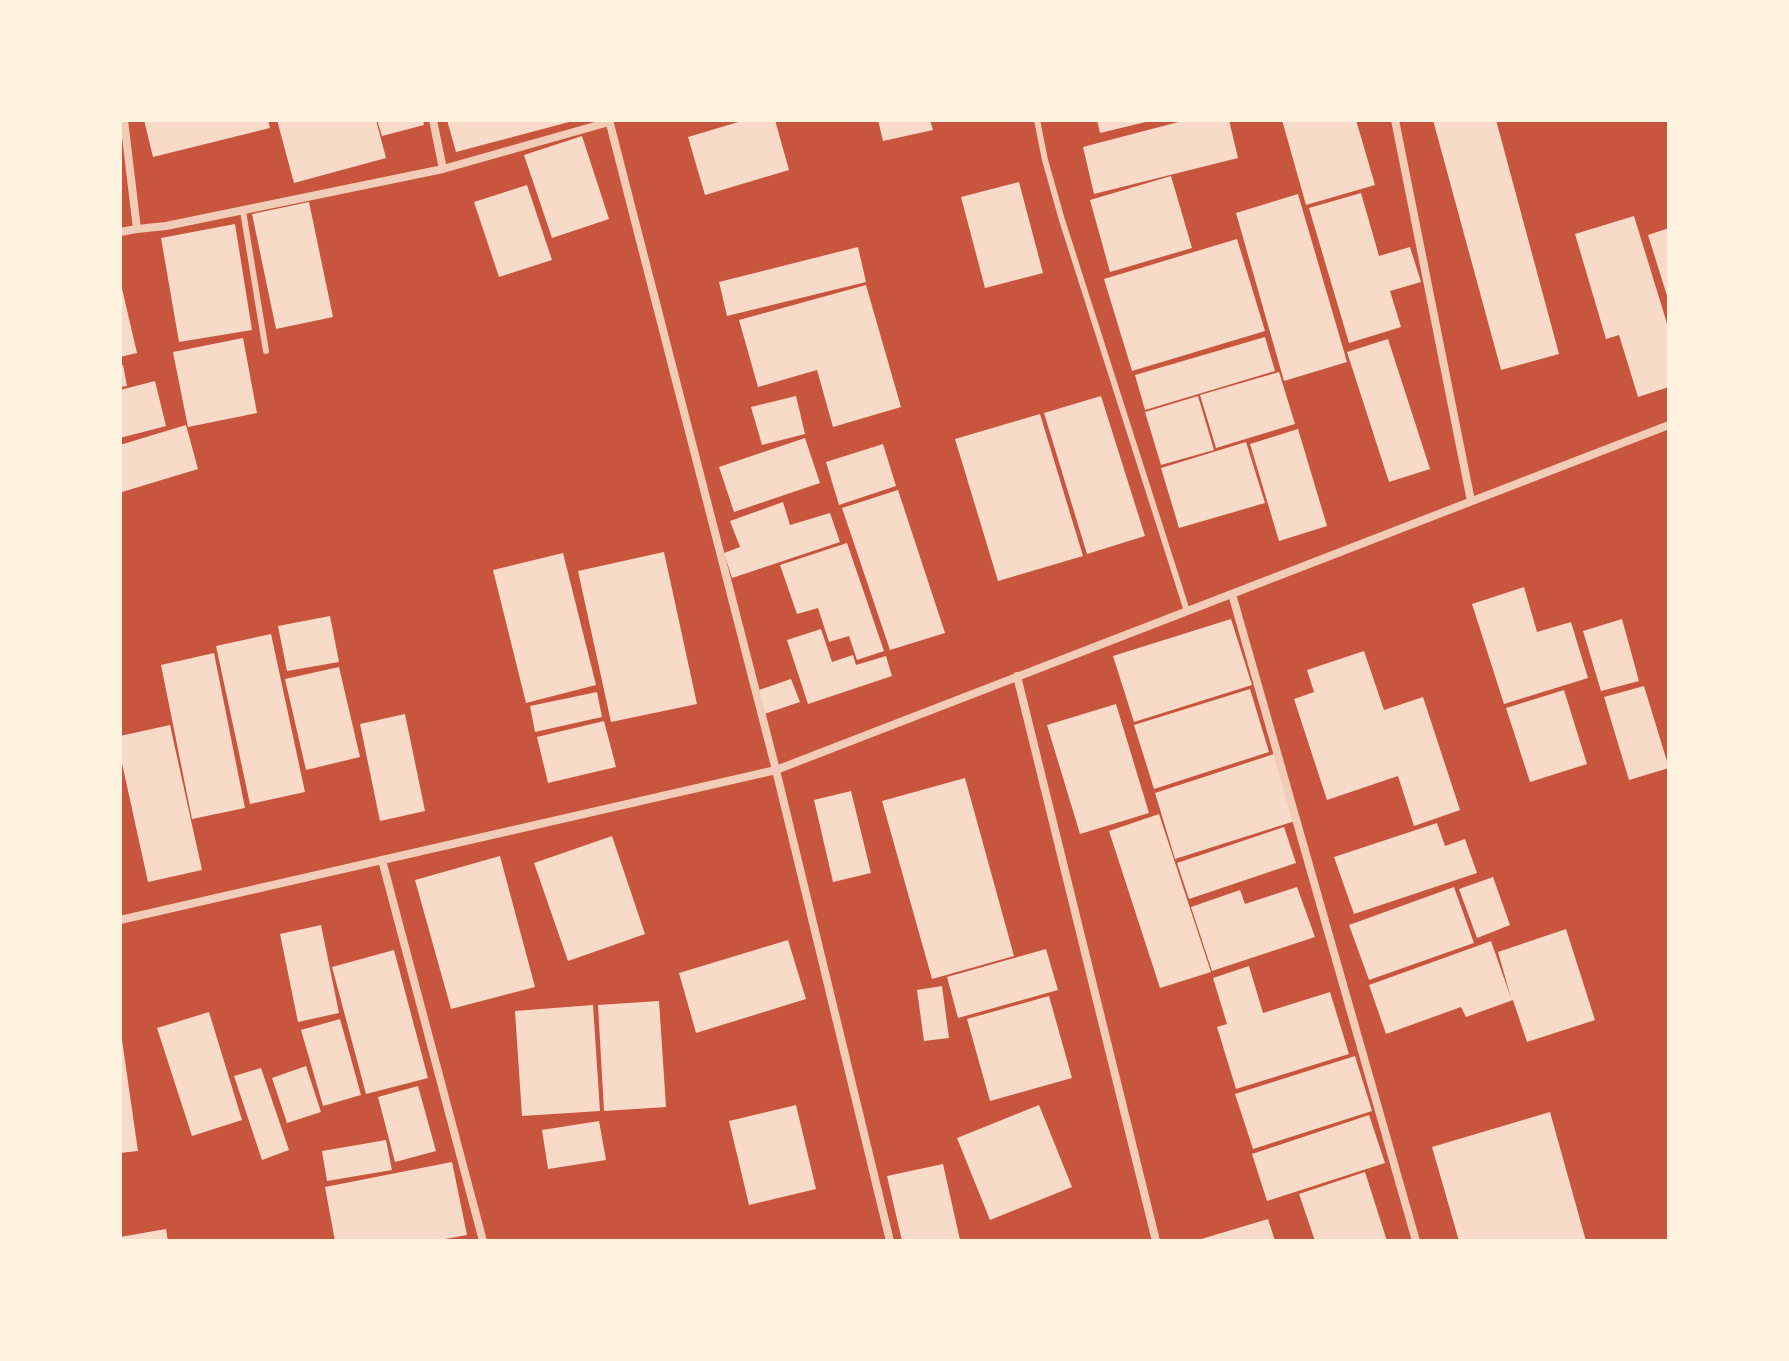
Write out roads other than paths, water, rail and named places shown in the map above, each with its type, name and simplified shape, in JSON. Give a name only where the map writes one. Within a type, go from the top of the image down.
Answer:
[{"type":"street","points":[[124,120],[137,229]]},
{"type":"street","points":[[433,120],[443,169]]},
{"type":"street","points":[[1395,120],[1471,501]]},
{"type":"street","points":[[120,232],[243,211],[443,169],[609,121],[776,770],[890,1241]]},
{"type":"street","points":[[120,920],[776,770],[1669,425]]},
{"type":"street","points":[[1232,594],[1416,1241]]},
{"type":"street","points":[[1017,676],[1156,1241]]},
{"type":"street","points":[[382,860],[483,1241]]},
{"type":"lane","points":[[1037,120],[1062,220],[1187,611]]},
{"type":"lane","points":[[243,211],[266,351]]}]
